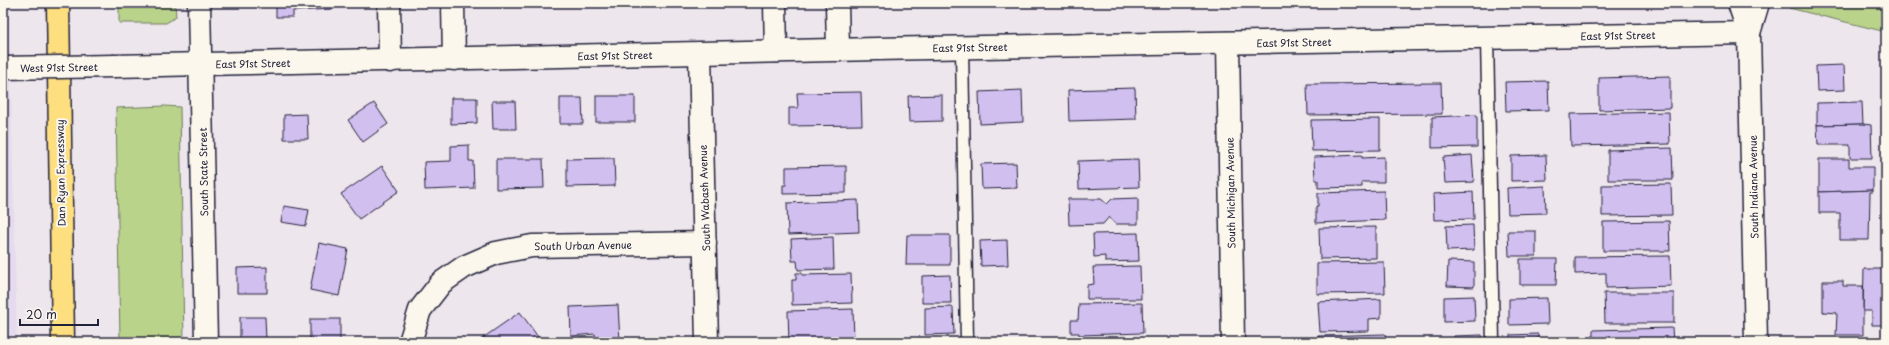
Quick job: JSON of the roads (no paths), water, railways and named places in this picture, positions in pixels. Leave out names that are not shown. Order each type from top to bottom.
[{"type":"highway","name":"Dan Ryan Expressway","points":[[58,3],[63,342]]},
{"type":"street","name":"South State Street","points":[[199,3],[206,342]]},
{"type":"street","points":[[389,3],[390,61]]},
{"type":"street","points":[[453,3],[454,59]]},
{"type":"street","points":[[775,3],[776,51]]},
{"type":"street","points":[[837,3],[838,50]]},
{"type":"street","name":"South Indiana Avenue","points":[[1739,3],[1750,33]]},
{"type":"street","name":"South Indiana Avenue","points":[[1756,342],[1750,33],[1758,3]]},
{"type":"street","name":"East 91st Street","points":[[115,66],[700,54],[776,51],[1750,33]]},
{"type":"street","name":"South Michigan Avenue","points":[[1228,43],[1233,342]]},
{"type":"street","name":"South Wabash Avenue","points":[[700,54],[707,342]]},
{"type":"street","name":"West 91st Street","points":[[3,68],[115,66]]},
{"type":"street","name":"South Urban Avenue","points":[[410,342],[420,310],[441,283],[464,267],[496,253],[532,246],[705,242]]},
{"type":"lane","points":[[1487,38],[1492,342]]},
{"type":"lane","points":[[962,48],[967,342]]}]
